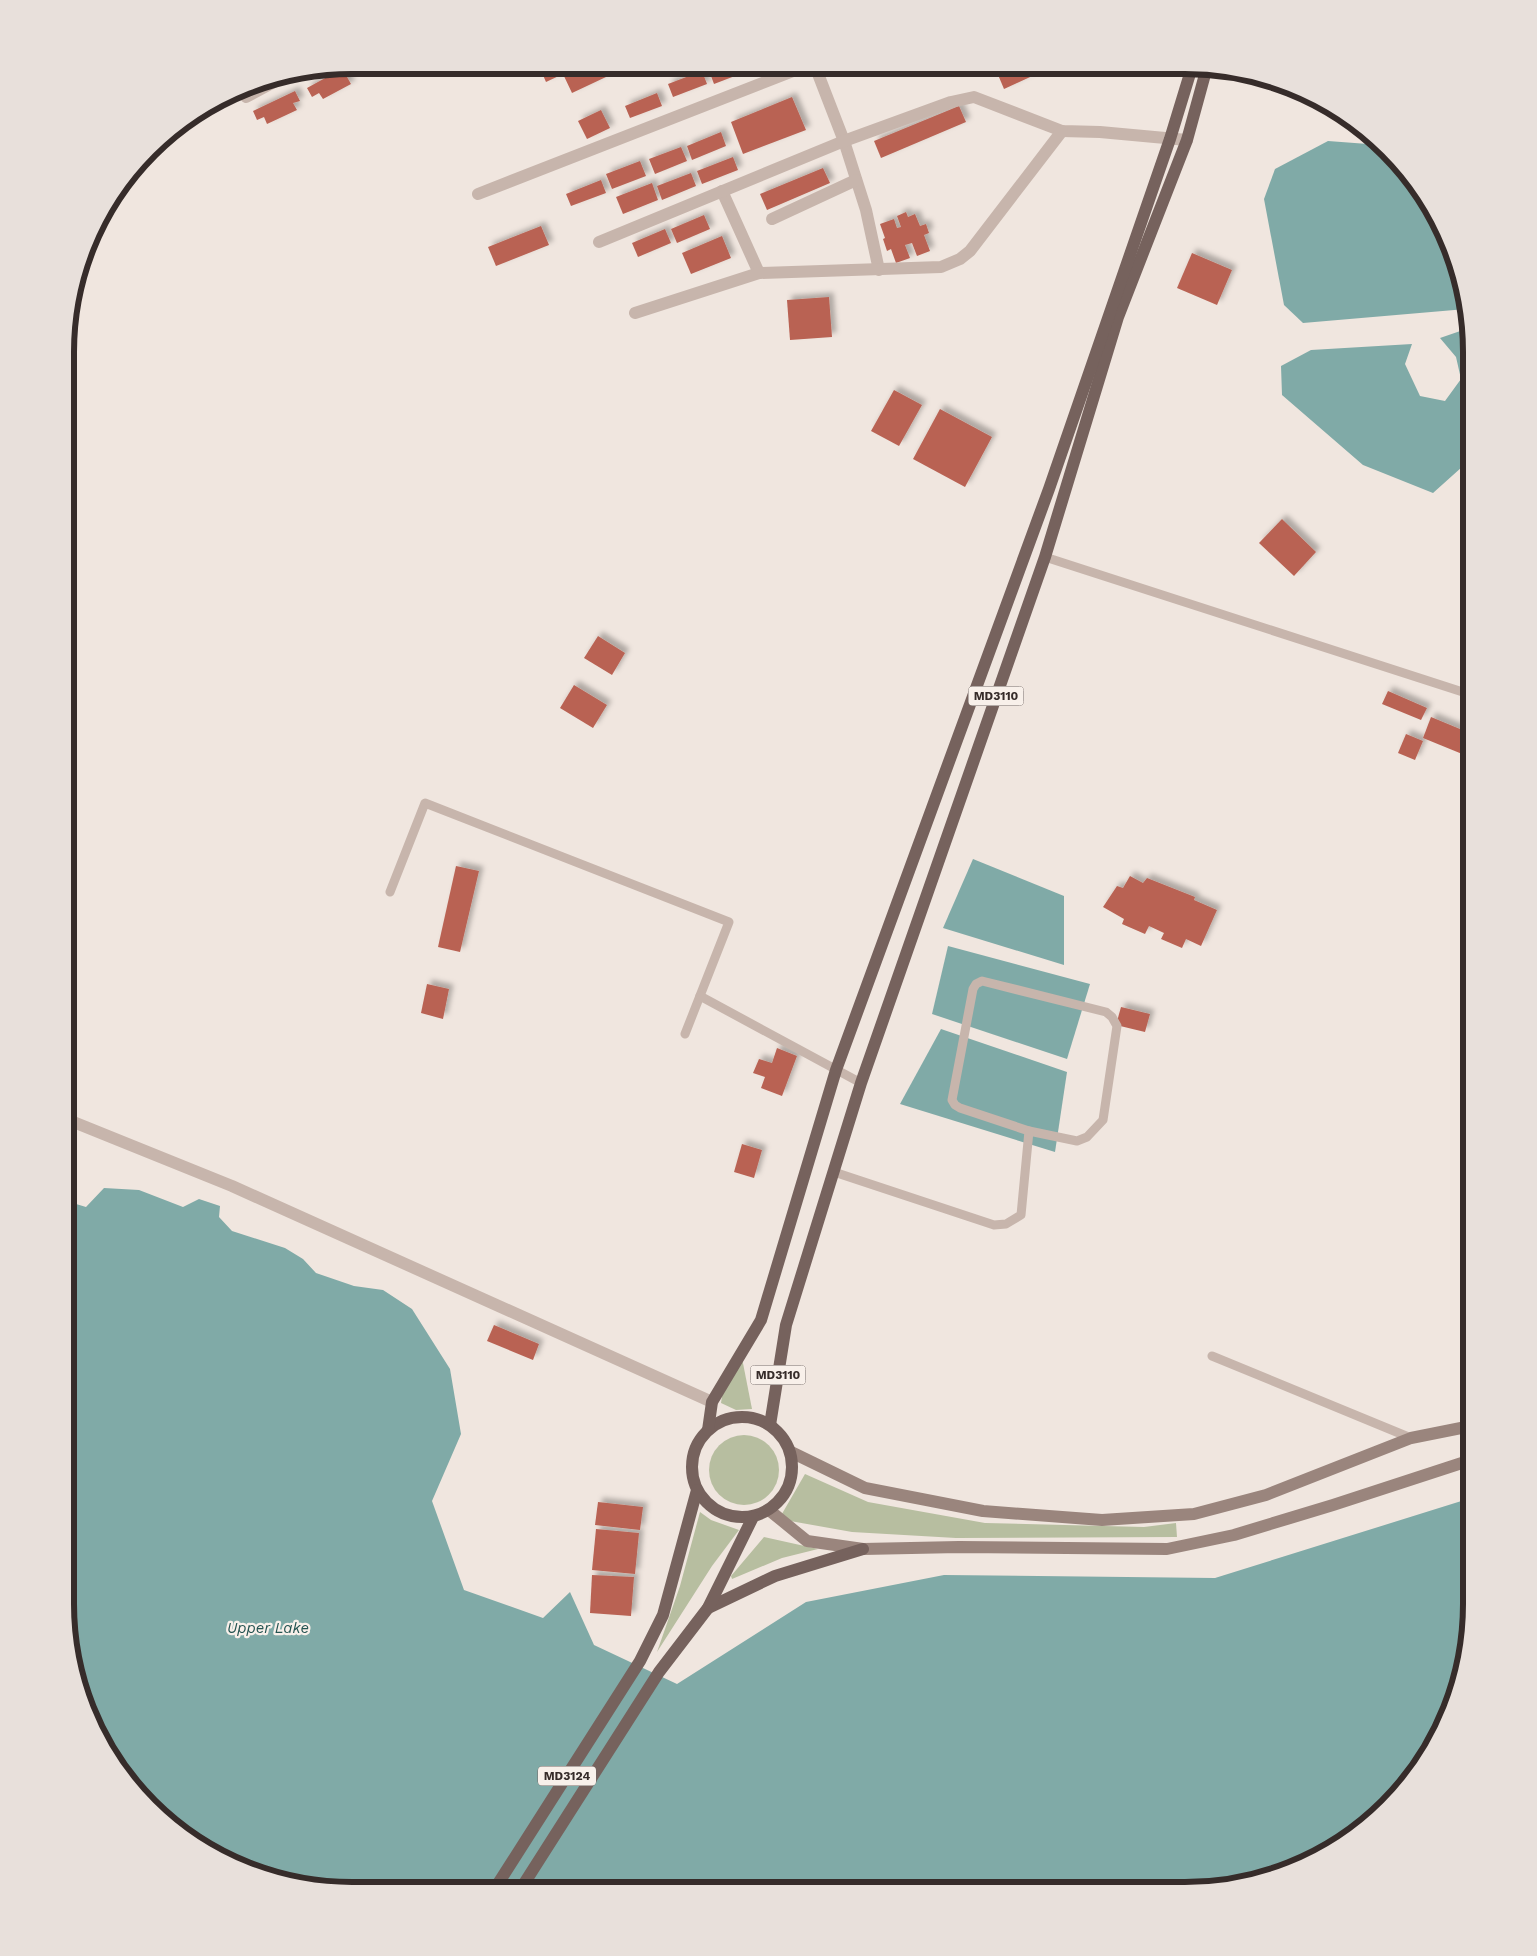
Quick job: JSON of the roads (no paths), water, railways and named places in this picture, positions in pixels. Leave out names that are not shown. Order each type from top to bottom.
[{"type":"main road","name":"MD3110","points":[[712,1402],[761,1320],[836,1070],[1049,489],[1170,139],[1190,74]]},
{"type":"main road","name":"MD3110","points":[[770,1425],[786,1325],[861,1083],[1045,557],[1118,317],[1187,140],[1205,74]]},
{"type":"main road","points":[[708,1430],[712,1402]]},
{"type":"main road","points":[[738,1417],[755,1418],[770,1425],[783,1437],[791,1452],[793,1469],[790,1485],[782,1500],[769,1510],[753,1517],[737,1518],[720,1513],[706,1503],[697,1490],[692,1474],[692,1458],[698,1442],[708,1430],[722,1421],[738,1417]]},
{"type":"main road","points":[[791,1452],[865,1488],[983,1511],[1102,1520],[1194,1514],[1266,1496],[1411,1438],[1463,1428]]},
{"type":"main road","points":[[769,1510],[807,1541],[864,1549],[968,1547],[1167,1549],[1243,1532],[1463,1463]]},
{"type":"main road","name":"MD3124","points":[[499,1882],[640,1661],[663,1615],[697,1490]]},
{"type":"main road","points":[[708,1608],[753,1517]]},
{"type":"main road","points":[[708,1608],[775,1576],[864,1549]]},
{"type":"main road","name":"MD3124","points":[[525,1882],[659,1672],[708,1608]]},
{"type":"street","points":[[478,194],[786,74]]},
{"type":"street","points":[[818,74],[844,142],[866,210],[879,270]]},
{"type":"street","points":[[246,97],[263,88]]},
{"type":"street","points":[[600,242],[844,142],[951,102],[974,97],[1062,131],[1100,132],[1187,140]]},
{"type":"street","points":[[635,313],[758,273],[941,267],[960,259],[970,251],[1062,131]]},
{"type":"street","points":[[772,219],[856,180]]},
{"type":"street","points":[[722,191],[758,273]]},
{"type":"street","points":[[74,1123],[232,1186],[712,1402]]},
{"type":"lane","points":[[1045,557],[1463,692]]},
{"type":"lane","points":[[390,892],[425,803],[729,922],[685,1034]]},
{"type":"lane","points":[[982,981],[1106,1012],[1112,1017],[1116,1026],[1103,1120],[1087,1137],[1077,1141],[1029,1131],[960,1108],[952,1100],[973,989],[976,984],[982,981]]},
{"type":"lane","points":[[700,996],[861,1083]]},
{"type":"lane","points":[[834,1172],[994,1225],[1006,1224],[1022,1215],[1029,1131]]},
{"type":"lane","points":[[1212,1356],[1411,1438]]},
{"type":"water","points":[[1328,141],[1370,144],[1406,182],[1435,229],[1449,262],[1460,310],[1303,323],[1284,305],[1264,199],[1275,169]]},
{"type":"water","points":[[1463,330],[1463,466],[1433,493],[1363,465],[1282,395],[1281,366],[1311,350],[1412,344],[1405,364],[1420,396],[1445,401],[1461,379],[1456,357],[1440,338]]},
{"type":"water","points":[[973,859],[1064,896],[1064,965],[943,928]]},
{"type":"water","points":[[948,946],[1090,984],[1067,1059],[932,1014]]},
{"type":"water","points":[[941,1029],[1067,1072],[1055,1152],[900,1104]]},
{"type":"water","name":"Upper Lake","points":[[104,1188],[139,1190],[183,1207],[199,1199],[220,1206],[219,1217],[232,1231],[285,1248],[303,1259],[316,1273],[354,1286],[383,1290],[412,1309],[450,1369],[461,1434],[432,1501],[464,1590],[543,1618],[570,1592],[594,1645],[677,1684],[806,1602],[944,1575],[1215,1578],[1463,1500],[1463,1623],[1458,1659],[1449,1694],[1435,1727],[1406,1774],[1382,1801],[1355,1825],[1324,1845],[1292,1861],[1257,1873],[1222,1880],[1204,1882],[333,1882],[297,1877],[262,1868],[229,1854],[197,1835],[182,1825],[155,1801],[131,1774],[111,1743],[95,1711],[83,1676],[74,1623],[74,1203],[86,1207]]}]
